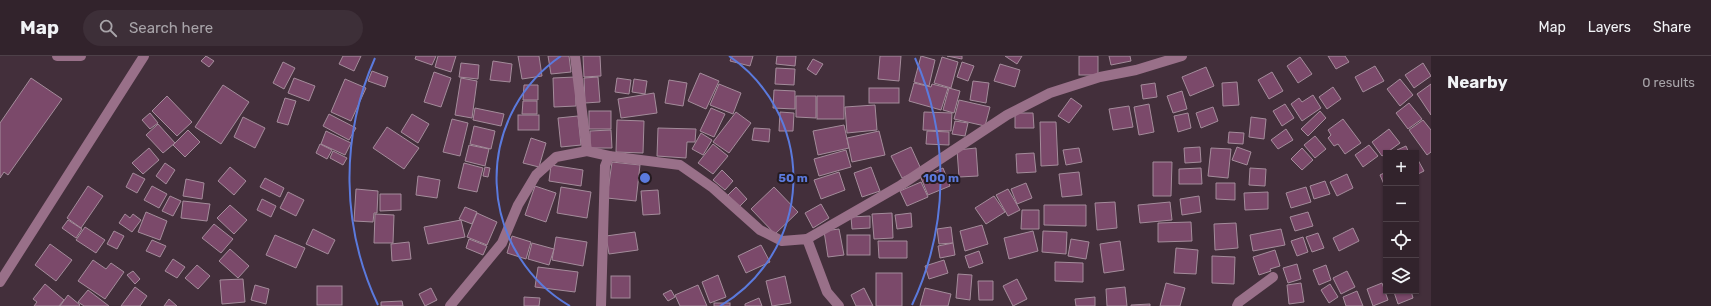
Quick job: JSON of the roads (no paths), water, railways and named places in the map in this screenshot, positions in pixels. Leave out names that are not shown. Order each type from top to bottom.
[{"type":"street","points":[[57,56],[81,56]]},
{"type":"street","points":[[0,282],[144,56]]},
{"type":"street","points":[[575,56],[587,151]]},
{"type":"street","points":[[450,306],[502,243],[518,205],[536,175],[556,157],[587,151],[609,156],[680,165],[714,188],[760,230],[782,241],[807,239],[901,185],[1007,115],[1050,93],[1100,77],[1136,70],[1182,56]]},
{"type":"street","points":[[601,306],[606,166],[609,156]]},
{"type":"street","points":[[807,239],[827,292],[839,306]]},
{"type":"street","points":[[1237,306],[1239,302],[1274,277]]}]
